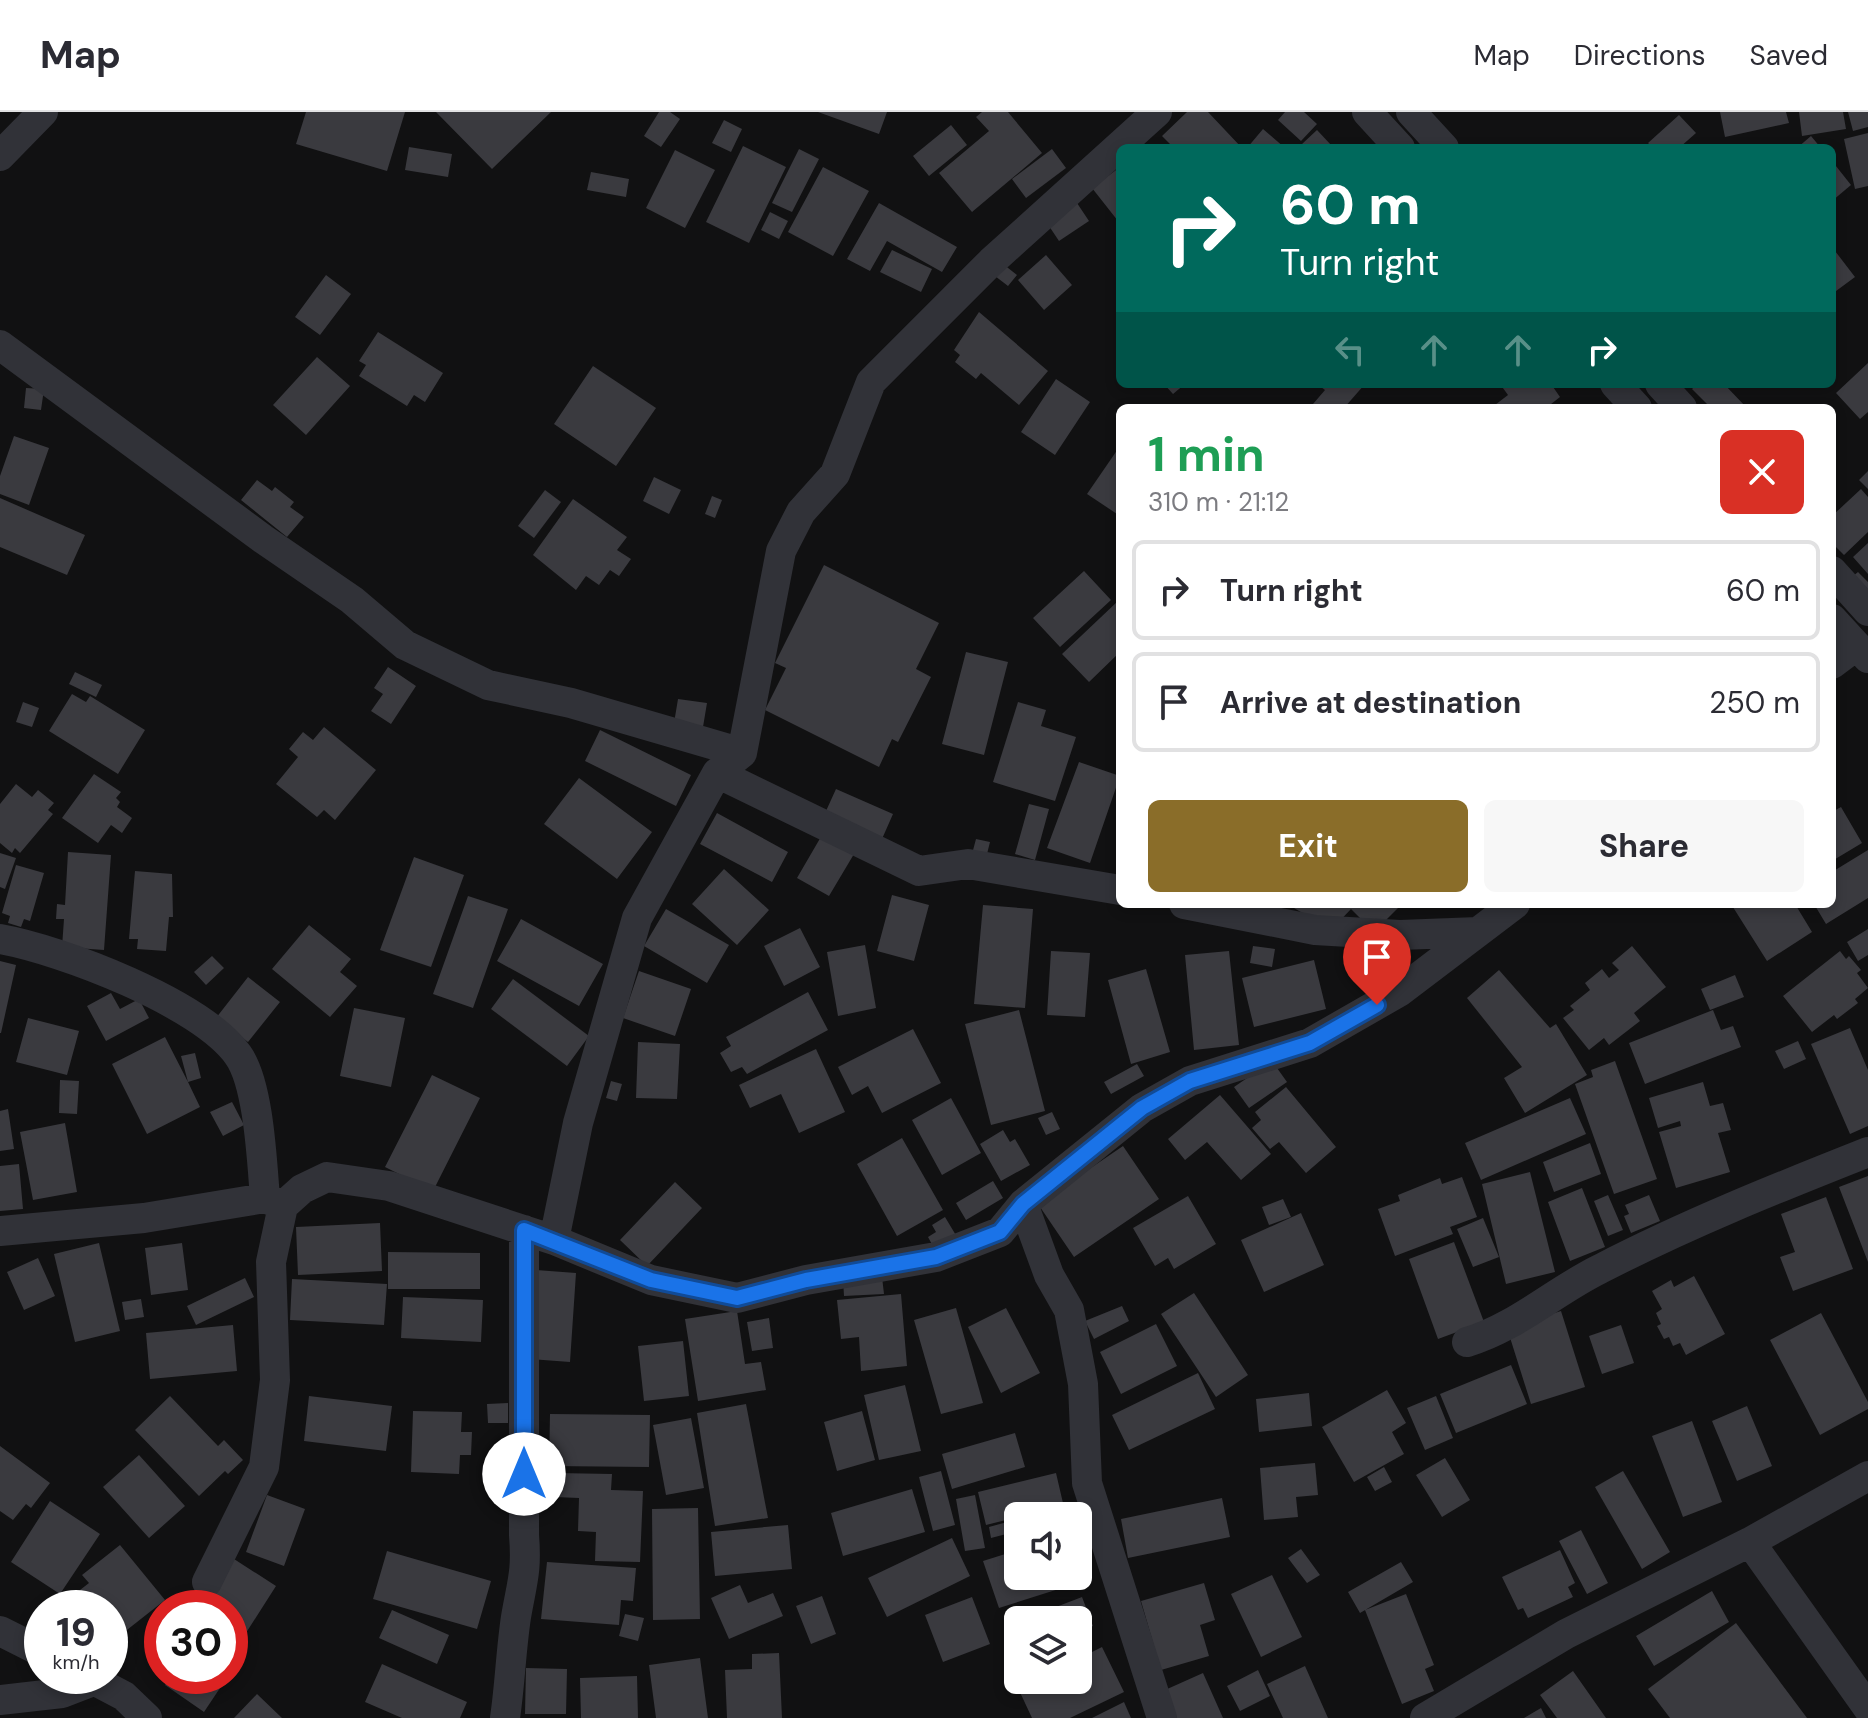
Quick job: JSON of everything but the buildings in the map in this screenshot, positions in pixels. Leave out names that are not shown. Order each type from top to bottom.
[{"type":"street","points":[[0,156],[43,112]]},
{"type":"street","points":[[1122,144],[1157,112]]},
{"type":"street","points":[[1367,112],[1396,144]]},
{"type":"street","points":[[1411,112],[1440,144]]},
{"type":"street","points":[[554,1240],[578,1123],[637,918],[717,773],[742,753],[781,551],[801,512],[835,474],[871,382],[991,262],[1116,149]]},
{"type":"street","points":[[0,345],[238,521],[352,600],[405,645],[488,685],[571,703],[742,753]]},
{"type":"street","points":[[1619,388],[1633,404]]},
{"type":"street","points":[[1664,388],[1678,404]]},
{"type":"street","points":[[1836,575],[1868,611]]},
{"type":"street","points":[[1836,623],[1862,652],[1836,662]]},
{"type":"street","points":[[717,773],[919,871],[968,864],[1116,889]]},
{"type":"street","points":[[1204,908],[1315,930],[1400,935],[1478,932]]},
{"type":"street","points":[[0,1231],[274,1202],[327,1177],[389,1186],[554,1240],[651,1280],[737,1298],[806,1280],[936,1257],[1000,1232],[1023,1204],[1142,1108],[1190,1081],[1310,1043],[1399,992],[1510,908]]},
{"type":"street","points":[[0,939],[107,971],[201,1021],[239,1056],[260,1132],[274,1202],[271,1262],[275,1380],[264,1467],[207,1582]]},
{"type":"street","points":[[1467,1342],[1500,1328],[1598,1270],[1739,1203],[1868,1152]]},
{"type":"street","points":[[1023,1204],[1049,1275],[1069,1310],[1083,1384],[1087,1483],[1162,1718]]},
{"type":"street","points":[[505,1718],[514,1664],[516,1618],[527,1572],[524,1535],[524,1230]]},
{"type":"street","points":[[1425,1718],[1566,1634],[1750,1542],[1868,1476]]},
{"type":"street","points":[[1750,1542],[1868,1708]]},
{"type":"street","points":[[0,1631],[24,1643]]},
{"type":"street","points":[[0,1700],[53,1694]]},
{"type":"street","points":[[120,1694],[147,1718]]},
{"type":"route","points":[[524,1474],[524,1230],[651,1280],[737,1298],[806,1280],[936,1257],[1000,1232],[1023,1204],[1093,1144],[1142,1108],[1190,1081],[1310,1043],[1377,1005]]}]
